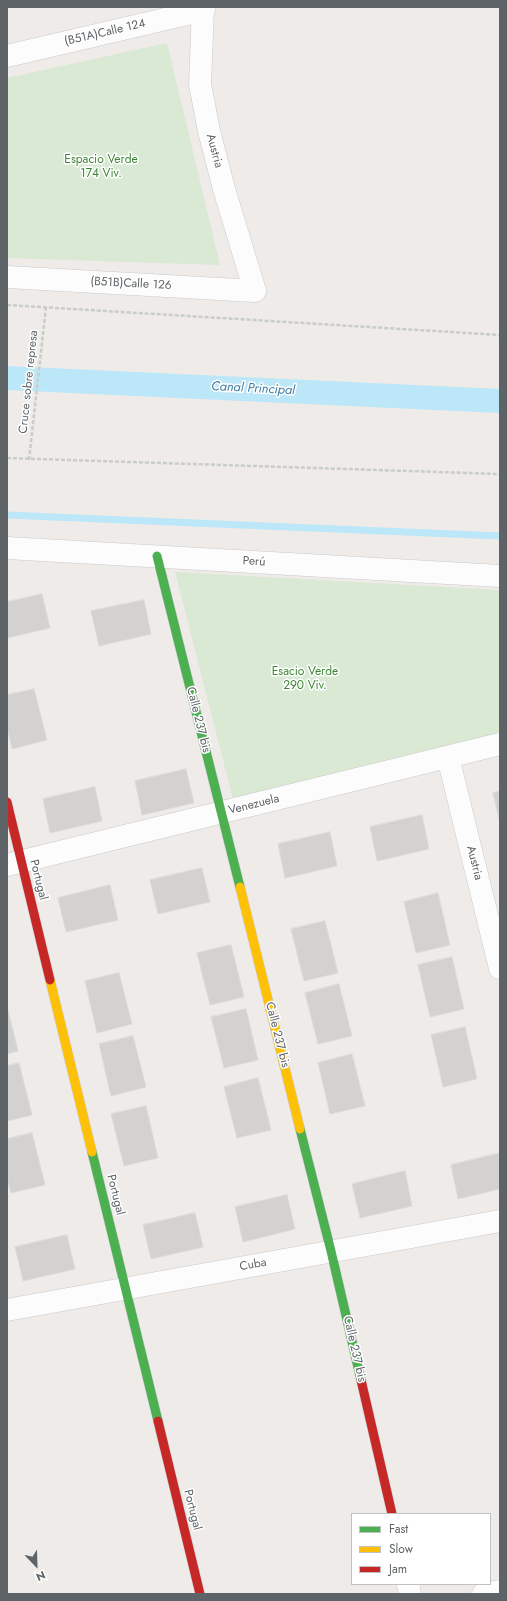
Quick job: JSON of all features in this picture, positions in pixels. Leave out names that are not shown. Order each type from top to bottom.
[{"type":"street","name":"(B51A)Calle 124","points":[[7,56],[203,8]]},
{"type":"street","name":"Austria","points":[[203,8],[200,84],[209,131],[224,189],[255,292]]},
{"type":"street","name":"(B51B)Calle 126","points":[[7,277],[255,292]]},
{"type":"street","name":"Perú","points":[[7,548],[500,576]]},
{"type":"street","name":"Calle 237 bis","points":[[157,556],[331,1251],[392,1513]]},
{"type":"street","name":"Venezuela","points":[[14,863],[500,744]]},
{"type":"street","name":"Austria","points":[[448,757],[500,968]]},
{"type":"street","name":"Portugal","points":[[7,802],[14,863],[126,1288],[200,1594]]},
{"type":"street","name":"Cuba","points":[[7,1310],[500,1221]]},
{"type":"street","points":[[483,1594],[500,1591]]},
{"type":"path","points":[[7,305],[500,335]]},
{"type":"path","name":"Cruce sobre represa","points":[[29,460],[46,307]]},
{"type":"path","points":[[7,458],[29,460],[500,474]]},
{"type":"green space","name":"Espacio Verde 174 Viv.","points":[[167,43],[220,265],[7,258],[7,78]]},
{"type":"green space","name":"Esacio Verde 290 Viv.","points":[[175,572],[500,590],[500,735],[233,799]]},
{"type":"building","points":[[42,594],[50,628],[7,638],[7,602]]},
{"type":"building","points":[[144,600],[151,634],[99,646],[91,611]]},
{"type":"building","points":[[34,689],[47,740],[12,749],[7,727],[7,695]]},
{"type":"building","points":[[186,769],[194,803],[142,815],[135,781]]},
{"type":"building","points":[[95,787],[102,821],[50,833],[43,799]]},
{"type":"building","points":[[500,791],[500,823],[493,793]]},
{"type":"building","points":[[422,815],[429,849],[377,861],[370,827]]},
{"type":"building","points":[[330,832],[337,866],[285,878],[278,844]]},
{"type":"building","points":[[202,868],[210,902],[158,914],[150,880]]},
{"type":"building","points":[[110,885],[118,920],[66,932],[58,898]]},
{"type":"building","points":[[438,893],[450,945],[416,953],[404,902]]},
{"type":"building","points":[[325,921],[338,973],[304,981],[291,929]]},
{"type":"building","points":[[231,945],[244,997],[210,1005],[197,953]]},
{"type":"building","points":[[452,957],[464,1009],[430,1017],[418,965]]},
{"type":"building","points":[[119,973],[132,1024],[97,1033],[85,981]]},
{"type":"building","points":[[339,984],[352,1036],[318,1044],[305,993]]},
{"type":"building","points":[[7,1006],[18,1051],[7,1054]]},
{"type":"building","points":[[246,1009],[258,1060],[224,1068],[211,1017]]},
{"type":"building","points":[[465,1027],[477,1079],[443,1087],[431,1035]]},
{"type":"building","points":[[133,1036],[146,1087],[111,1096],[99,1044]]},
{"type":"building","points":[[352,1054],[365,1106],[330,1114],[318,1063]]},
{"type":"building","points":[[19,1063],[32,1115],[7,1121],[7,1066]]},
{"type":"building","points":[[258,1078],[271,1130],[237,1138],[224,1087]]},
{"type":"building","points":[[146,1106],[158,1158],[124,1166],[111,1114]]},
{"type":"building","points":[[32,1133],[45,1185],[11,1193],[7,1178],[7,1139]]},
{"type":"building","points":[[500,1153],[500,1189],[458,1199],[451,1165]]},
{"type":"building","points":[[405,1171],[412,1206],[360,1218],[352,1184]]},
{"type":"building","points":[[287,1195],[295,1229],[243,1242],[235,1207]]},
{"type":"building","points":[[195,1213],[203,1247],[151,1259],[143,1225]]},
{"type":"building","points":[[67,1235],[75,1269],[23,1281],[15,1247]]},
{"type":"waterway","name":"Canal Principal","points":[[7,378],[500,401]]},
{"type":"waterway","points":[[7,515],[500,536]]},
{"type":"traffic: fast","points":[[157,556],[240,887]]},
{"type":"traffic: fast","points":[[300,1129],[331,1251],[361,1380]]},
{"type":"traffic: fast","points":[[92,1152],[158,1421]]},
{"type":"traffic: slow","points":[[240,887],[300,1129]]},
{"type":"traffic: slow","points":[[50,980],[92,1152]]},
{"type":"traffic: jam","points":[[7,802],[50,980]]},
{"type":"traffic: jam","points":[[361,1380],[392,1513]]},
{"type":"traffic: jam","points":[[158,1421],[200,1594]]}]
